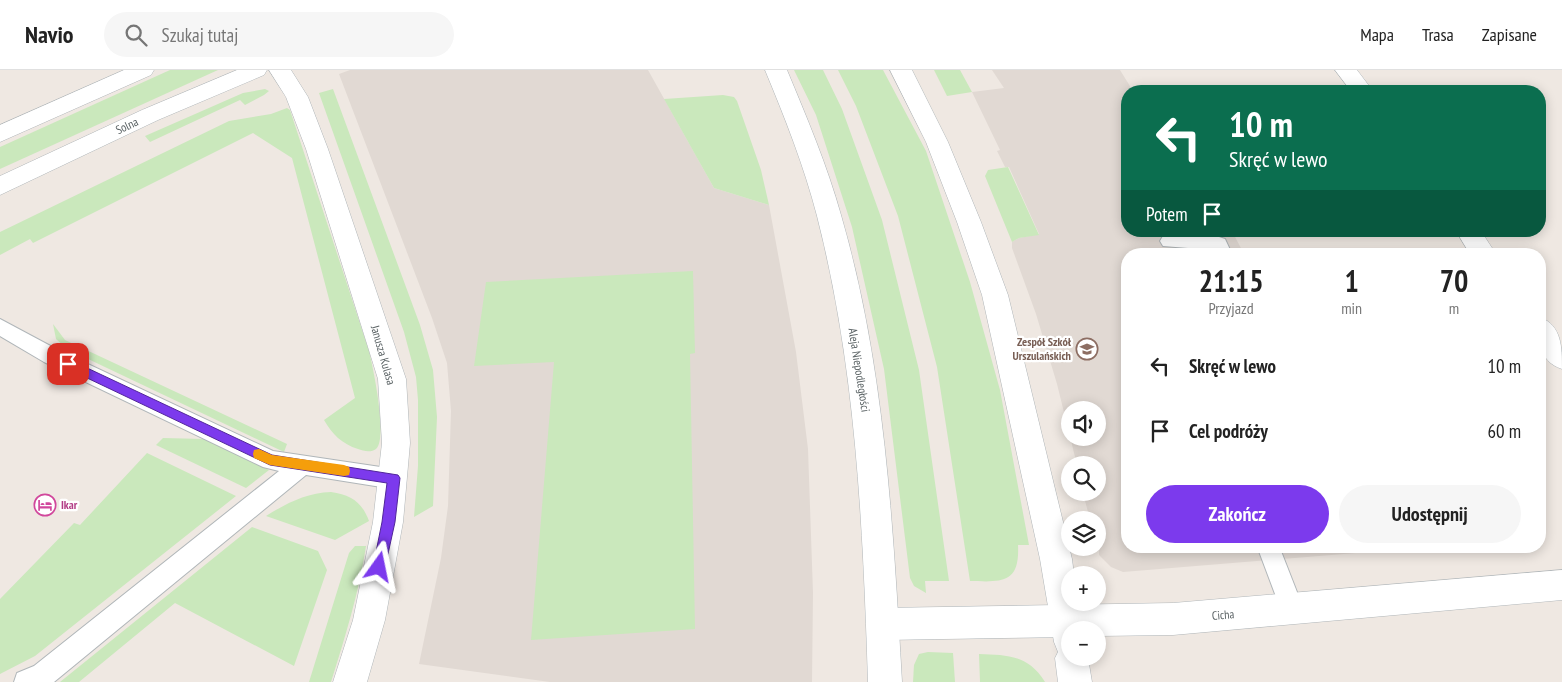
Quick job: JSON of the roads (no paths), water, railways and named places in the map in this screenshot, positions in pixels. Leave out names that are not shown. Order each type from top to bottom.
[{"type":"street","points":[[0,134],[143,70]]},
{"type":"street","name":"Solna","points":[[0,186],[150,116],[256,70]]},
{"type":"street","name":"Janusza Kulasa","points":[[280,70],[296,97],[317,148],[392,379],[396,443],[394,478],[388,522],[368,620],[350,682]]},
{"type":"street","name":"Aleja Niepodległości","points":[[776,70],[811,158],[826,204],[842,272],[860,370],[876,510],[885,682]]},
{"type":"street","points":[[901,70],[937,142],[969,222],[995,295],[1056,559],[1067,621]]},
{"type":"street","points":[[1346,70],[1357,85]]},
{"type":"street","points":[[1472,237],[1480,248]]},
{"type":"street","points":[[1546,336],[1562,358]]},
{"type":"street","name":"Cicha","points":[[1106,627],[1173,619],[1562,585]]},
{"type":"street","name":"Cicha","points":[[882,624],[967,621],[1061,631]]},
{"type":"street","points":[[1073,666],[1075,682]]},
{"type":"lane","points":[[1169,241],[1218,244],[1220,248]]},
{"type":"lane","points":[[0,327],[51,356],[270,460],[394,478]]},
{"type":"lane","points":[[26,682],[43,675],[304,464]]},
{"type":"lane","points":[[1271,553],[1292,610]]},
{"type":"place","name":"Zespół Szkół Urszulańskich","points":[[1087,349]]},
{"type":"place","name":"Ikar","points":[[45,505]]}]
